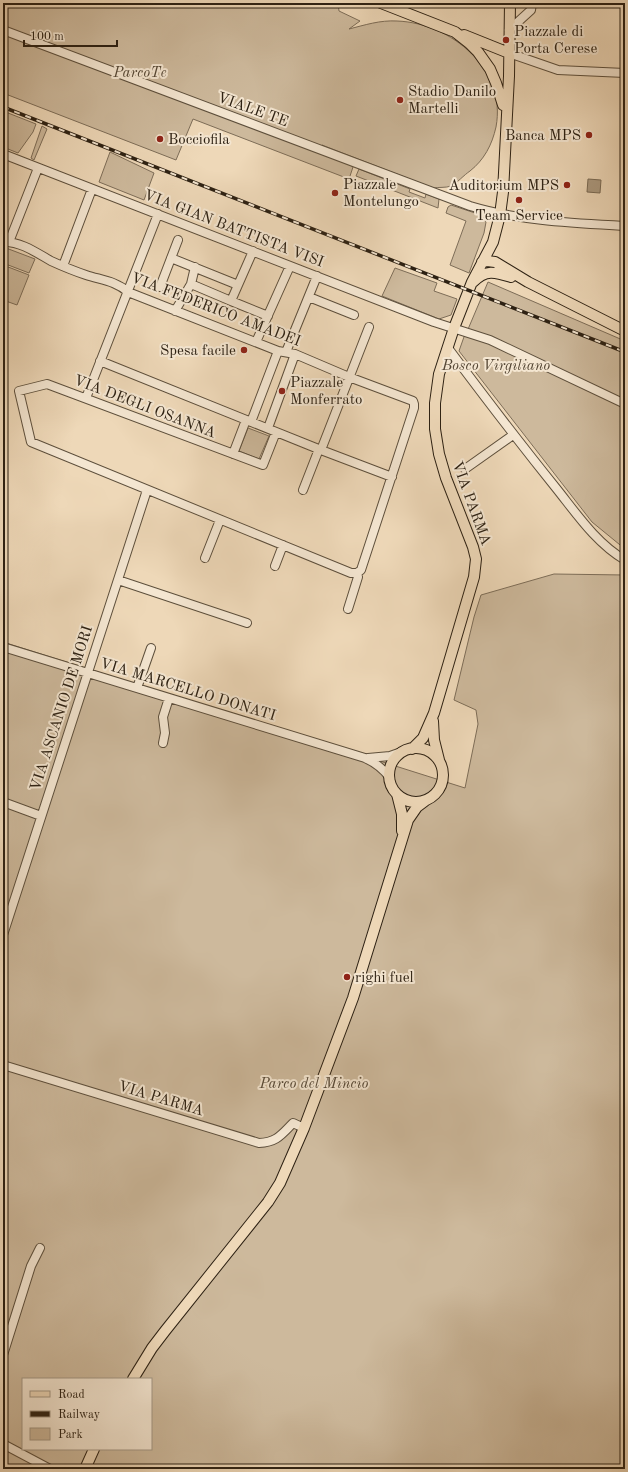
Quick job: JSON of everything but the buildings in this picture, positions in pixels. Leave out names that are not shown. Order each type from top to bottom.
[{"type":"main road","points":[[381,3],[509,53]]},
{"type":"main road","points":[[510,4],[509,76],[504,176],[493,242],[496,256],[502,264],[528,282]]},
{"type":"main road","points":[[455,32],[478,52],[490,69],[496,83],[502,105]]},
{"type":"main road","points":[[482,262],[497,214],[502,105],[509,53]]},
{"type":"main road","points":[[482,262],[493,242]]},
{"type":"main road","points":[[482,262],[494,272],[528,282]]},
{"type":"main road","points":[[482,262],[495,262],[528,282],[625,331]]},
{"type":"main road","name":"VIA PARMA","points":[[408,750],[423,738],[434,713],[472,588],[476,566],[473,547],[442,465],[435,435],[434,417],[439,374],[454,328],[472,282],[482,262]]},
{"type":"main road","points":[[472,282],[483,274],[494,272]]},
{"type":"main road","name":"VIA PARMA","points":[[434,713],[434,740],[439,760]]},
{"type":"main road","points":[[134,1378],[157,1342],[268,1202],[280,1183],[304,1128],[352,998],[386,894],[401,840],[411,814],[436,793],[442,785],[443,773],[439,760],[426,750],[419,748],[408,750],[393,762],[390,770],[392,787],[397,794],[406,800],[415,802],[425,801]]},
{"type":"main road","points":[[397,794],[402,814],[401,840]]},
{"type":"main road","points":[[85,1469],[94,1450]]},
{"type":"street","points":[[509,30],[531,10],[532,3]]},
{"type":"street","points":[[510,4],[517,12],[528,12]]},
{"type":"street","name":"VIALE TE","points":[[3,30],[465,204],[497,214],[540,220],[625,226]]},
{"type":"street","points":[[509,53],[558,70],[625,73]]},
{"type":"street","name":"VIA GIAN BATTISTA VISI","points":[[3,154],[434,322],[490,340],[625,404]]},
{"type":"street","points":[[6,242],[38,168]]},
{"type":"street","points":[[63,266],[92,189]]},
{"type":"street","points":[[86,398],[158,214]]},
{"type":"street","points":[[160,287],[178,240]]},
{"type":"street","name":"VIA FEDERICO AMADEI","points":[[6,242],[37,253],[87,276],[104,279],[123,287],[128,292],[175,311],[256,342],[295,354],[413,402],[414,408],[392,477]]},
{"type":"street","points":[[231,301],[253,252]]},
{"type":"street","points":[[171,258],[238,285]]},
{"type":"street","points":[[256,342],[290,266]]},
{"type":"street","points":[[175,311],[190,284],[195,267]]},
{"type":"street","points":[[233,454],[309,297],[317,276]]},
{"type":"street","points":[[190,284],[268,316]]},
{"type":"street","points":[[309,297],[354,315]]},
{"type":"street","points":[[303,490],[369,327]]},
{"type":"street","points":[[448,348],[513,434],[595,535],[613,553],[625,560]]},
{"type":"street","points":[[268,428],[295,354]]},
{"type":"street","points":[[100,361],[320,450],[392,477],[361,570],[357,573],[351,573],[147,490]]},
{"type":"street","name":"VIA DEGLI OSANNA","points":[[147,490],[32,442],[19,391],[47,384],[263,465],[276,432]]},
{"type":"street","points":[[465,469],[513,434]]},
{"type":"street","name":"VIA ASCANIO DE MORI","points":[[3,935],[147,490]]},
{"type":"street","points":[[205,558],[220,520]]},
{"type":"street","points":[[275,566],[283,545]]},
{"type":"street","points":[[348,609],[358,578],[357,573]]},
{"type":"street","points":[[118,580],[247,623]]},
{"type":"street","name":"VIA MARCELLO DONATI","points":[[3,647],[365,758],[379,765],[385,770],[390,778]]},
{"type":"street","points":[[138,688],[151,648]]},
{"type":"street","points":[[163,743],[165,733],[162,717],[169,698]]},
{"type":"street","name":"VIA MARCELLO DONATI","points":[[365,758],[390,756],[408,750]]},
{"type":"street","points":[[3,802],[41,816]]},
{"type":"street","name":"VIA PARMA","points":[[3,1066],[259,1143],[270,1142],[282,1134],[293,1123],[304,1128]]},
{"type":"street","points":[[3,1355],[31,1266],[40,1248]]},
{"type":"street","points":[[3,1444],[50,1469]]},
{"type":"green space","name":"ParcoTe","points":[[3,3],[338,3],[339,11],[360,21],[349,29],[385,21],[397,21],[417,24],[437,30],[455,40],[471,53],[484,68],[493,86],[497,106],[496,127],[487,152],[475,167],[449,187],[433,188],[322,145],[353,167],[349,179],[193,119],[176,160],[3,93]]},
{"type":"green space","points":[[3,111],[36,124],[33,132],[18,153],[3,147]]},
{"type":"green space","points":[[625,114],[625,197],[621,197]]},
{"type":"green space","points":[[42,126],[47,129],[34,160],[31,158]]},
{"type":"green space","points":[[110,152],[154,173],[144,200],[99,182]]},
{"type":"green space","points":[[359,169],[410,189],[409,192],[425,198],[426,194],[439,199],[438,208],[356,176]]},
{"type":"green space","points":[[451,205],[481,215],[486,222],[484,233],[469,273],[450,265],[466,221],[446,213],[448,207]]},
{"type":"green space","points":[[6,248],[35,259],[29,273],[3,263]]},
{"type":"green space","points":[[3,265],[29,275],[17,305],[3,300]]},
{"type":"green space","points":[[395,268],[437,283],[434,291],[457,299],[451,315],[439,319],[382,296]]},
{"type":"green space","name":"Bosco Virgiliano","points":[[488,282],[625,341],[625,549],[592,522],[459,351]]},
{"type":"green space","points":[[248,428],[269,436],[259,459],[239,451]]},
{"type":"green space","name":"Parco del Mincio","points":[[554,574],[625,575],[625,1469],[3,1469],[3,642],[465,788],[478,724],[476,710],[454,700],[474,617],[481,595]]},
{"type":"shaded area","points":[[588,179],[601,180],[600,193],[587,192]]},
{"type":"railway","points":[[3,107],[625,352]]},
{"type":"place","name":"Piazzale di Porta Cerese","points":[[506,40]]},
{"type":"place","name":"Stadio Danilo Martelli","points":[[400,100]]},
{"type":"place","name":"Banca MPS","points":[[589,135]]},
{"type":"place","name":"Bocciofila","points":[[160,139]]},
{"type":"place","name":"Auditorium MPS","points":[[567,185]]},
{"type":"place","name":"Piazzale Montelungo","points":[[335,193]]},
{"type":"place","name":"Team Service","points":[[519,200]]},
{"type":"place","name":"Spesa facile","points":[[244,350]]},
{"type":"place","name":"Piazzale Monferrato","points":[[282,391]]},
{"type":"place","name":"righi fuel","points":[[347,977]]}]
